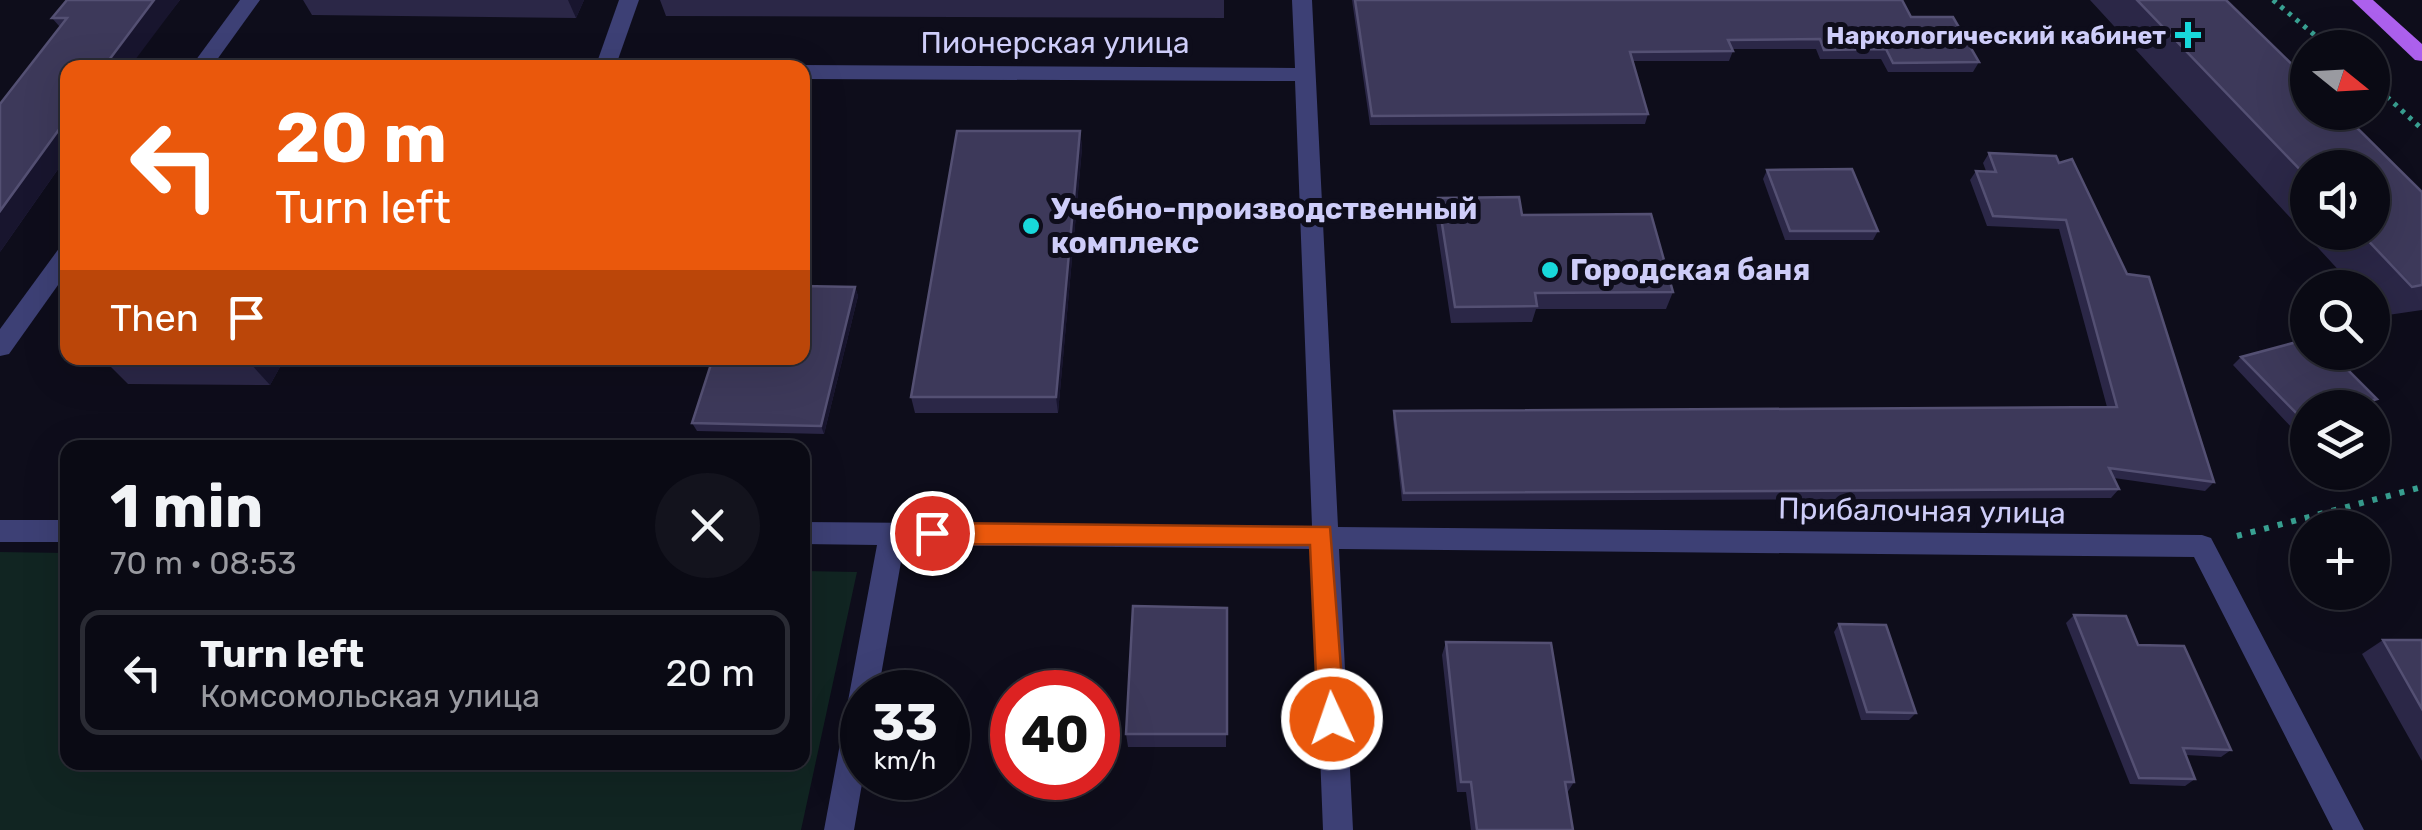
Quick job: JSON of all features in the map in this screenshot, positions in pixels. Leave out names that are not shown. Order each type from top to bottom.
[{"type":"main road","points":[[2362,0],[2422,54]]},
{"type":"street","points":[[206,60],[250,0]]},
{"type":"street","points":[[609,60],[629,0]]},
{"type":"street","points":[[1302,0],[1322,534],[1338,830]]},
{"type":"street","name":"Пионерская улица","points":[[810,72],[1307,74]]},
{"type":"street","points":[[0,347],[60,264]]},
{"type":"street","points":[[0,531],[60,531]]},
{"type":"street","name":"Прибалочная улица","points":[[810,533],[1322,534],[2202,546]]},
{"type":"street","points":[[868,670],[893,533]]},
{"type":"street","points":[[2202,546],[2349,830]]},
{"type":"street","points":[[838,830],[844,800]]},
{"type":"path","points":[[2274,0],[2309,30]]},
{"type":"path","points":[[2390,100],[2422,129]]},
{"type":"path","points":[[2202,546],[2422,487]]},
{"type":"green space","points":[[0,552],[60,553],[60,770],[810,770],[810,571],[857,572],[801,830],[0,830]]},
{"type":"building","points":[[67,0],[154,0],[109,60],[60,60],[60,128],[0,211],[0,104],[67,18],[52,18]]},
{"type":"building","points":[[1355,0],[1902,0],[1911,17],[1953,17],[1979,62],[1893,63],[1886,49],[1824,50],[1820,39],[1728,40],[1733,51],[1630,52],[1648,114],[1372,116]]},
{"type":"building","points":[[2137,0],[2226,0],[2290,62],[2290,130],[2359,130],[2379,150],[2290,150],[2290,159]]},
{"type":"building","points":[[957,131],[1080,131],[1056,397],[911,397]]},
{"type":"building","points":[[1989,153],[2056,156],[2059,163],[2072,159],[2127,274],[2149,277],[2214,482],[2109,468],[2119,489],[1404,493],[1394,411],[2117,407],[2066,220],[1993,216],[1976,171],[1996,172]]},
{"type":"building","points":[[2390,160],[2422,192],[2422,285],[2412,287],[2377,250],[2390,250]]},
{"type":"building","points":[[1852,169],[1878,231],[1790,231],[1767,170]]},
{"type":"building","name":"Городская баня","points":[[1519,197],[1522,215],[1651,214],[1673,292],[1535,293],[1537,306],[1455,307],[1438,198]]},
{"type":"building","points":[[810,286],[855,287],[821,426],[692,423],[711,365],[810,365]]},
{"type":"building","points":[[2290,344],[2290,370],[2348,370],[2368,390],[2290,390],[2290,407],[2241,357]]},
{"type":"building","points":[[1133,606],[1227,608],[1227,734],[1126,734]]},
{"type":"building","points":[[2074,615],[2126,616],[2138,645],[2184,646],[2231,750],[2183,748],[2195,779],[2139,778]]},
{"type":"building","points":[[1839,624],[1886,625],[1916,713],[1867,712]]},
{"type":"building","points":[[2383,640],[2422,640],[2422,709]]},
{"type":"building","points":[[1446,642],[1551,643],[1574,782],[1565,782],[1573,830],[1477,830],[1471,782],[1461,782]]},
{"type":"place","name":"Наркологический кабинет","points":[[2188,35]]},
{"type":"place","name":"Учебно-производственный комплекс","points":[[1031,226]]},
{"type":"place","name":"Городская баня","points":[[1550,270]]},
{"type":"route","points":[[932,533],[1322,534],[1332,719]]}]
